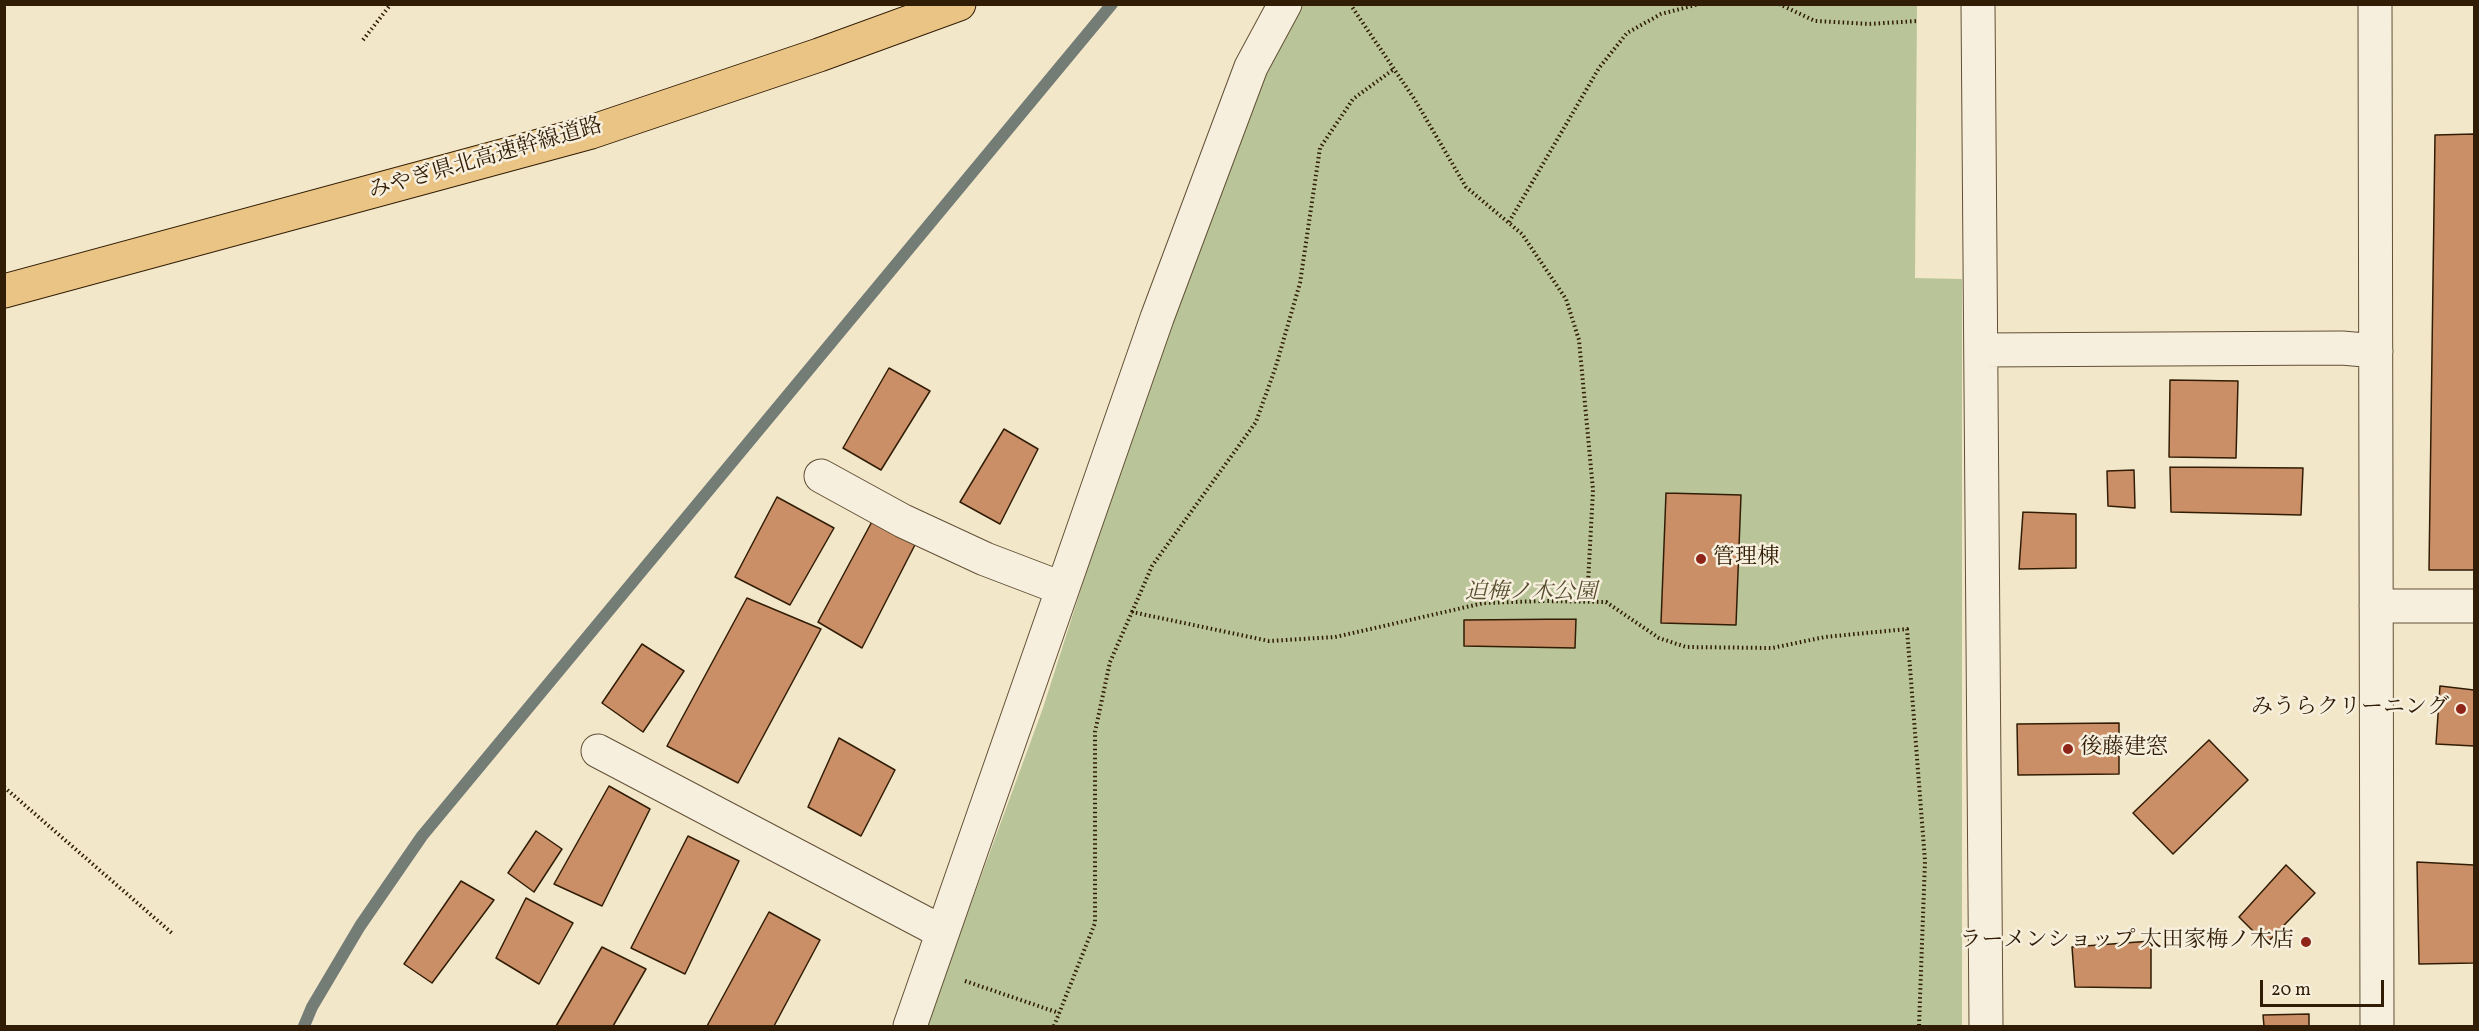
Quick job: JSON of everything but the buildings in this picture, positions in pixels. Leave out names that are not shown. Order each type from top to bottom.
[{"type":"main road","name":"みやぎ県北高速幹線道路","points":[[4,291],[591,132],[819,55],[959,4]]},
{"type":"street","points":[[910,1026],[1061,588],[1211,171],[1251,67],[1285,4]]},
{"type":"street","points":[[1978,4],[1986,1026]]},
{"type":"street","points":[[2375,4],[2377,1026]]},
{"type":"street","points":[[1982,350],[2342,348],[2376,351]]},
{"type":"street","points":[[821,476],[903,521],[985,559],[1061,588]]},
{"type":"street","points":[[2376,606],[2475,606]]},
{"type":"street","points":[[598,751],[942,933]]},
{"type":"path","points":[[1350,4],[1394,69],[1466,187],[1522,234],[1566,299],[1579,340],[1593,490],[1587,602]]},
{"type":"path","points":[[1509,222],[1599,68],[1627,33],[1661,14],[1699,4]]},
{"type":"path","points":[[1779,4],[1815,21],[1869,24],[1917,21]]},
{"type":"path","points":[[363,40],[389,5]]},
{"type":"path","points":[[1054,1026],[1095,923],[1095,732],[1110,662],[1152,566],[1256,422],[1276,366],[1300,283],[1320,148],[1353,99],[1394,69]]},
{"type":"path","points":[[1132,612],[1269,641],[1335,637],[1484,603],[1606,602],[1659,638],[1686,648],[1772,648],[1825,638],[1907,629],[1925,861],[1919,1026]]},
{"type":"path","points":[[4,787],[173,934]]},
{"type":"path","points":[[954,977],[1059,1012]]},
{"type":"green space","name":"迫梅ノ木公園","points":[[1302,5],[1917,5],[1915,278],[1962,279],[1962,1026],[926,1026],[1043,708],[1127,445],[1203,238],[1268,67]]},
{"type":"waterway","points":[[304,1026],[312,1007],[360,926],[422,836],[1112,4]]},
{"type":"place","name":"管理棟","points":[[1701,559]]},
{"type":"place","name":"みうらクリーニング","points":[[2461,709]]},
{"type":"place","name":"後藤建窓","points":[[2068,749]]},
{"type":"place","name":"ラーメンショップ 太田家梅ノ木店","points":[[2306,942]]}]
